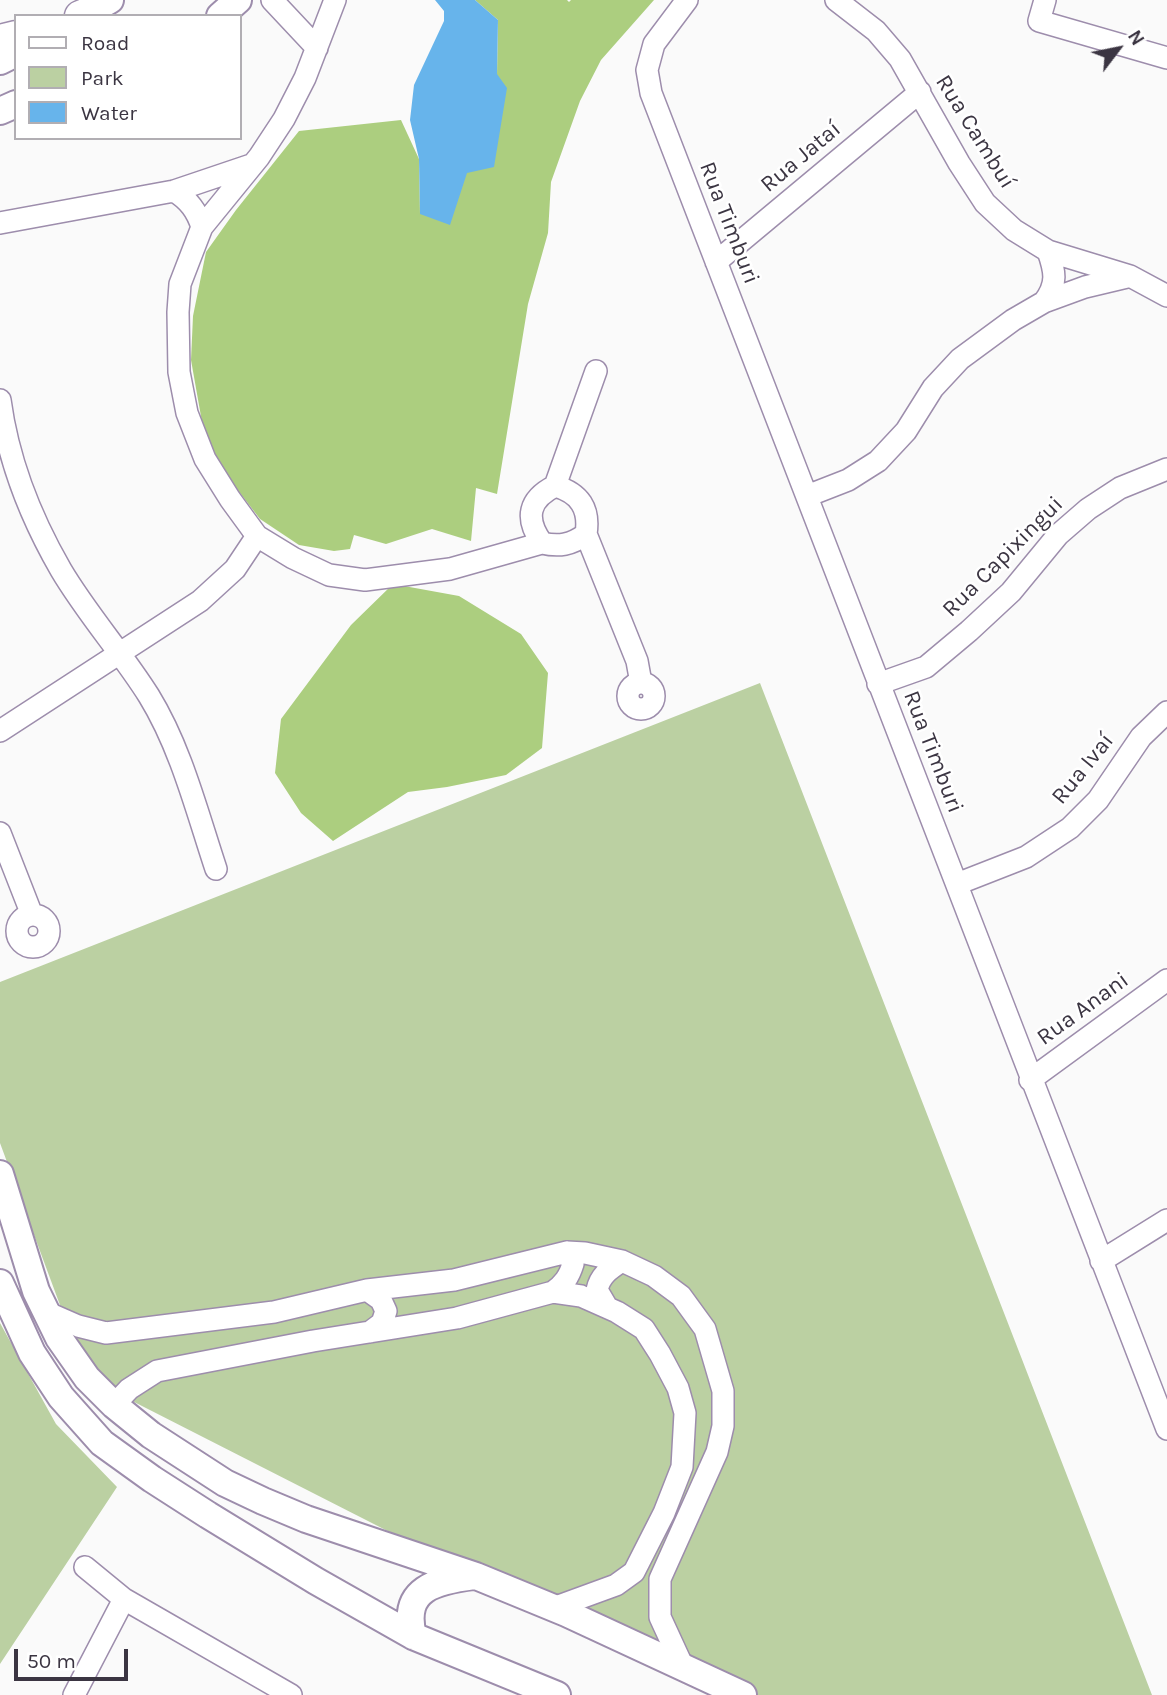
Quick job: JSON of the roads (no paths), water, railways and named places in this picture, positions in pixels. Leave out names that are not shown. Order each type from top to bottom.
[{"type":"main road","points":[[222,14],[238,0]]},
{"type":"main road","points":[[0,1174],[36,1291],[59,1338],[87,1378],[114,1405],[151,1435],[225,1483],[306,1519],[476,1576],[554,1608],[743,1695]]},
{"type":"main road","points":[[0,1283],[32,1353],[61,1397],[102,1443],[152,1479],[316,1581],[414,1636],[549,1694]]},
{"type":"main road","points":[[414,1636],[410,1622],[411,1608],[417,1596],[428,1587],[447,1580],[476,1576]]},
{"type":"street","points":[[272,0],[317,48]]},
{"type":"street","points":[[335,0],[317,48],[284,119],[202,227],[180,284],[179,372],[187,413],[205,459],[257,536],[293,558],[329,575],[365,580],[450,569],[542,542]]},
{"type":"street","name":"Rua Timburi","points":[[687,0],[654,44],[647,70],[651,93],[1167,1429]]},
{"type":"street","name":"Rua Cambuí","points":[[836,0],[876,31],[900,59],[985,203],[1014,230],[1048,251],[1130,276],[1167,296]]},
{"type":"street","points":[[1045,0],[1040,21],[1167,58]]},
{"type":"street","name":"Rua Jataí","points":[[716,262],[920,92]]},
{"type":"street","points":[[0,222],[174,191],[251,165]]},
{"type":"street","points":[[174,191],[192,206],[202,227]]},
{"type":"street","points":[[1044,302],[1053,290],[1055,273],[1048,251]]},
{"type":"street","points":[[807,496],[848,480],[878,461],[906,431],[933,388],[960,359],[1013,320],[1044,302],[1085,287],[1130,276]]},
{"type":"street","points":[[555,486],[596,371]]},
{"type":"street","points":[[0,400],[13,458],[32,515],[62,571],[150,698],[172,744],[216,869]]},
{"type":"street","name":"Rua Capixingui","points":[[878,684],[926,667],[1011,592],[1058,535],[1088,509],[1121,488],[1167,469]]},
{"type":"street","points":[[586,534],[565,545],[553,546],[542,542],[533,531],[531,517],[534,503],[543,492],[555,486],[568,489],[579,497],[586,508],[586,534],[637,662],[641,683]]},
{"type":"street","points":[[0,731],[200,601],[235,569],[257,536]]},
{"type":"street","name":"Rua Ivaí","points":[[957,884],[1026,857],[1070,828],[1098,800],[1141,737],[1167,712]]},
{"type":"street","points":[[0,832],[32,915]]},
{"type":"street","name":"Rua Anani","points":[[1030,1080],[1167,980]]},
{"type":"street","points":[[1101,1261],[1167,1220]]},
{"type":"street","points":[[46,1312],[78,1326],[106,1333],[261,1314],[367,1290],[454,1280],[567,1252],[622,1261],[654,1276],[681,1296],[705,1329],[723,1391],[723,1426],[718,1452],[660,1579],[660,1616],[682,1667]]},
{"type":"street","points":[[114,1405],[129,1389],[157,1371],[313,1341],[457,1318],[553,1292],[569,1276],[573,1264],[567,1252]]},
{"type":"street","points":[[607,1307],[597,1290],[599,1280],[622,1261]]},
{"type":"street","points":[[367,1290],[381,1300],[386,1311],[382,1323],[370,1332]]},
{"type":"street","points":[[553,1292],[581,1296],[607,1307],[644,1329],[673,1377],[685,1413],[682,1467],[664,1513],[634,1572],[616,1585],[554,1608]]},
{"type":"street","points":[[310,1304],[300,1315],[298,1323],[313,1341]]},
{"type":"street","points":[[682,1401],[697,1413],[707,1413],[723,1405]]},
{"type":"street","points":[[683,1445],[689,1440],[705,1438],[714,1443],[718,1452]]},
{"type":"street","points":[[85,1567],[124,1599],[277,1692]]},
{"type":"street","points":[[74,1695],[124,1599]]},
{"type":"water","points":[[435,0],[475,0],[498,20],[497,74],[507,88],[494,167],[467,173],[450,225],[420,214],[419,159],[410,120],[414,85],[444,21],[444,11]]}]
